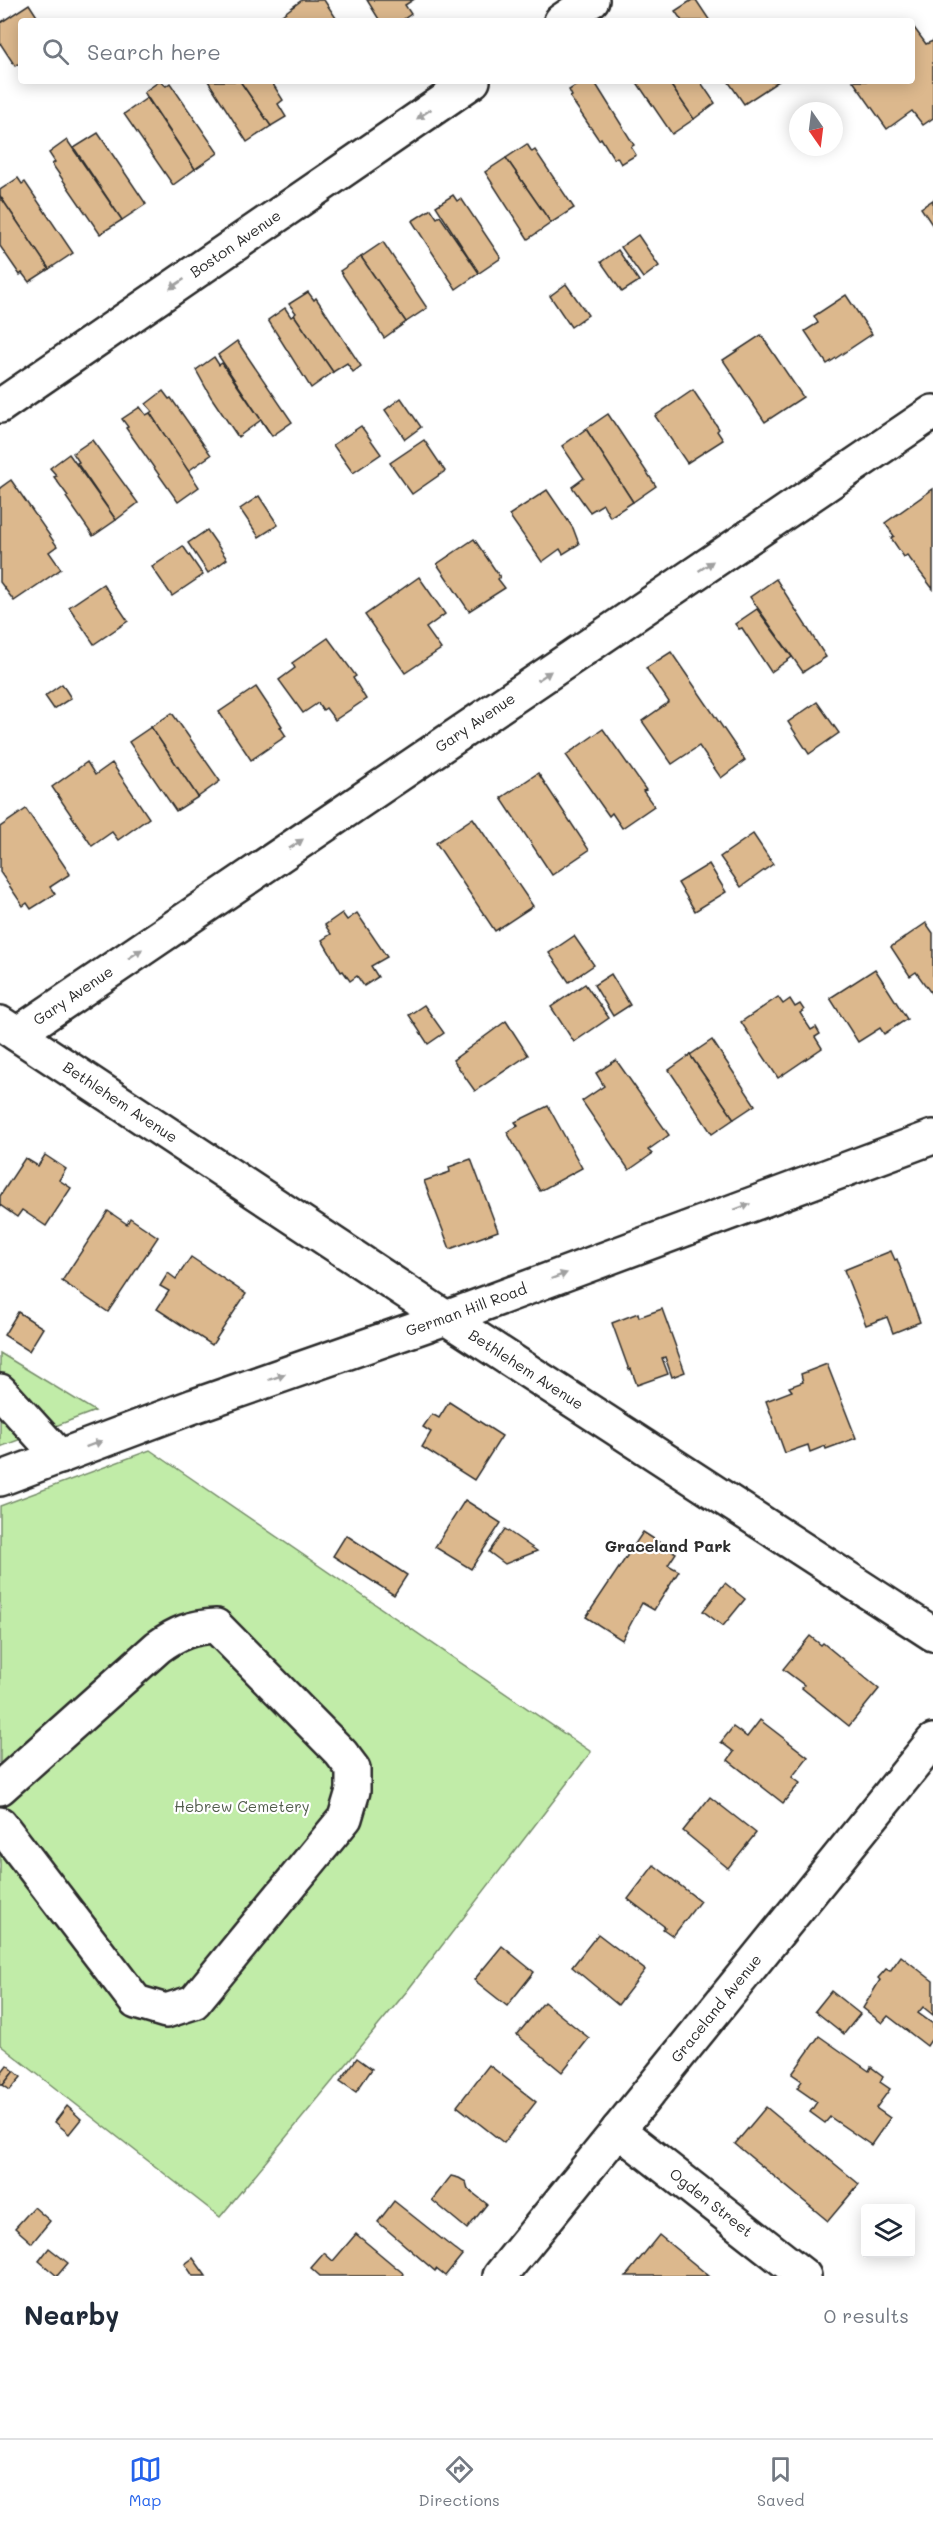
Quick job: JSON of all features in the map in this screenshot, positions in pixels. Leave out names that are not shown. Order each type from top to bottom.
[{"type":"street","points":[[565,18],[592,0]]},
{"type":"street","name":"Boston Avenue","points":[[0,406],[469,84]]},
{"type":"street","name":"Gary Avenue","points":[[8,1028],[933,412]]},
{"type":"street","name":"Bethlehem Avenue","points":[[8,1028],[446,1318],[933,1634]]},
{"type":"street","name":"German Hill Road","points":[[0,1479],[194,1406],[446,1318],[933,1137]]},
{"type":"street","points":[[0,1391],[60,1457]]},
{"type":"street","points":[[0,1788],[175,1634],[198,1627],[216,1626],[341,1753],[353,1769],[353,1791],[345,1818],[194,2002],[166,2011],[136,2002],[0,1824]]},
{"type":"street","name":"Graceland Avenue","points":[[500,2276],[933,1741]]},
{"type":"street","name":"Ogden Street","points":[[618,2130],[804,2276]]},
{"type":"green space","points":[[0,1353],[95,1411],[0,1447]]},
{"type":"green space","name":"Hebrew Cemetery","points":[[150,1450],[591,1752],[407,1991],[220,2217],[0,2045],[0,1506]]},
{"type":"building","points":[[302,0],[324,0],[336,18],[278,18]]},
{"type":"building","points":[[367,0],[413,0],[405,5],[411,14],[405,18],[378,18]]},
{"type":"building","points":[[692,0],[696,0],[708,18],[680,18],[675,11]]},
{"type":"building","points":[[29,4],[38,18],[18,18],[18,64],[15,66],[0,43],[0,23]]},
{"type":"building","points":[[915,29],[926,44],[933,41],[933,118],[923,125],[912,111],[887,129],[855,84],[915,84]]},
{"type":"building","points":[[156,84],[166,86],[171,84],[218,153],[195,169],[144,92]]},
{"type":"building","points":[[210,84],[242,84],[271,126],[247,142]]},
{"type":"building","points":[[242,84],[273,84],[283,100],[278,104],[286,117],[271,126]]},
{"type":"building","points":[[578,84],[596,84],[634,145],[631,147],[636,155],[621,164],[617,157],[614,159],[570,97],[572,96],[569,90]]},
{"type":"building","points":[[638,84],[670,84],[694,119],[672,134]]},
{"type":"building","points":[[670,84],[702,84],[715,103],[694,119]]},
{"type":"building","points":[[730,84],[774,84],[744,104]]},
{"type":"building","points":[[147,98],[195,169],[173,185],[124,114]]},
{"type":"building","points":[[98,133],[146,204],[122,220],[74,148]]},
{"type":"building","points":[[67,140],[122,220],[100,234],[52,164],[55,162],[49,153]]},
{"type":"building","points":[[527,144],[532,152],[535,150],[574,208],[551,223],[506,158]]},
{"type":"building","points":[[506,158],[551,223],[528,239],[485,172]]},
{"type":"building","points":[[18,178],[22,184],[25,182],[73,253],[49,269],[0,196],[0,190]]},
{"type":"building","points":[[453,195],[457,201],[461,198],[501,258],[479,273],[436,206]]},
{"type":"building","points":[[0,196],[49,269],[29,282],[22,273],[20,275],[0,246]]},
{"type":"building","points":[[933,200],[933,226],[921,208]]},
{"type":"building","points":[[431,209],[437,218],[440,216],[479,273],[456,289],[412,221]]},
{"type":"building","points":[[638,235],[659,266],[643,278],[621,247]]},
{"type":"building","points":[[383,242],[427,308],[406,322],[361,257]]},
{"type":"building","points":[[618,250],[639,281],[622,292],[601,262]]},
{"type":"building","points":[[361,257],[406,322],[384,338],[340,271]]},
{"type":"building","points":[[566,284],[588,315],[571,327],[550,296]]},
{"type":"building","points":[[308,292],[314,300],[316,298],[361,366],[353,372],[347,363],[333,372],[294,315],[296,313],[289,304]]},
{"type":"building","points":[[846,295],[872,334],[827,364],[805,331],[818,323],[814,316]]},
{"type":"building","points":[[285,308],[291,317],[294,315],[333,372],[311,388],[268,320]]},
{"type":"building","points":[[761,335],[803,397],[765,422],[723,360]]},
{"type":"building","points":[[237,341],[292,422],[272,436],[218,355]]},
{"type":"building","points":[[214,357],[219,365],[222,363],[272,436],[261,420],[238,437],[196,370]]},
{"type":"building","points":[[693,390],[719,429],[717,431],[723,440],[687,463],[655,416]]},
{"type":"building","points":[[163,391],[169,399],[171,398],[211,455],[188,471],[146,404]]},
{"type":"building","points":[[401,398],[421,427],[405,439],[385,410]]},
{"type":"building","points":[[140,407],[146,415],[150,413],[199,487],[178,502],[122,419]]},
{"type":"building","points":[[608,414],[656,486],[633,502],[586,429]]},
{"type":"building","points":[[361,426],[381,454],[353,473],[333,445]]},
{"type":"building","points":[[586,429],[633,502],[610,517],[603,504],[590,512],[572,487],[584,478],[562,446]]},
{"type":"building","points":[[92,440],[138,503],[116,520],[77,463],[79,462],[73,453]]},
{"type":"building","points":[[424,440],[445,471],[412,494],[390,463]]},
{"type":"building","points":[[69,454],[116,520],[93,536],[66,497],[68,496],[54,477],[57,476],[50,468]]},
{"type":"building","points":[[11,480],[57,546],[49,552],[61,569],[14,601],[0,582],[0,488]]},
{"type":"building","points":[[933,489],[933,589],[907,555],[904,557],[891,538],[894,536],[885,523]]},
{"type":"building","points":[[547,490],[573,528],[579,544],[563,554],[560,549],[542,562],[509,515]]},
{"type":"building","points":[[259,496],[278,525],[259,537],[240,509]]},
{"type":"building","points":[[207,530],[227,559],[208,573],[188,543]]},
{"type":"building","points":[[474,539],[505,588],[469,611],[437,564]]},
{"type":"building","points":[[183,546],[203,575],[172,596],[152,567]]},
{"type":"building","points":[[419,577],[445,614],[426,628],[441,649],[405,673],[365,615]]},
{"type":"building","points":[[776,579],[826,657],[803,672],[750,597]]},
{"type":"building","points":[[103,584],[128,621],[94,644],[69,607]]},
{"type":"building","points":[[757,609],[792,657],[771,672],[742,628],[739,629],[735,624]]},
{"type":"building","points":[[328,638],[356,676],[353,678],[366,699],[335,720],[326,708],[323,710],[318,703],[303,713],[279,680],[295,668],[292,663]]},
{"type":"building","points":[[671,652],[745,760],[721,778],[699,746],[672,764],[642,721],[669,702],[646,668]]},
{"type":"building","points":[[62,684],[71,698],[54,709],[45,696]]},
{"type":"building","points":[[256,687],[282,726],[280,727],[286,736],[251,760],[219,712]]},
{"type":"building","points":[[817,702],[839,733],[809,754],[788,722]]},
{"type":"building","points":[[172,713],[220,781],[198,797],[151,727]]},
{"type":"building","points":[[151,727],[198,797],[176,811],[129,742]]},
{"type":"building","points":[[603,729],[646,790],[643,791],[654,806],[622,828],[612,813],[609,816],[566,755]]},
{"type":"building","points":[[87,762],[95,775],[112,763],[149,818],[118,840],[112,832],[92,846],[52,787]]},
{"type":"building","points":[[538,773],[589,850],[552,875],[501,798]]},
{"type":"building","points":[[26,809],[70,874],[50,887],[55,894],[31,909],[27,903],[23,906],[0,872],[0,827]]},
{"type":"building","points":[[473,818],[533,906],[495,931],[436,843]]},
{"type":"building","points":[[753,834],[773,864],[741,887],[720,857]]},
{"type":"building","points":[[709,864],[726,892],[695,911],[678,883]]},
{"type":"building","points":[[342,913],[347,920],[357,913],[387,957],[371,966],[378,977],[364,986],[357,976],[350,981],[343,971],[341,972],[322,940],[331,934],[325,925]]},
{"type":"building","points":[[926,923],[933,933],[933,996],[916,972],[910,976],[891,947]]},
{"type":"building","points":[[574,936],[594,965],[569,982],[549,953]]},
{"type":"building","points":[[875,969],[907,1019],[884,1034],[880,1028],[858,1042],[830,998]]},
{"type":"building","points":[[611,974],[630,1005],[613,1016],[594,985]]},
{"type":"building","points":[[585,984],[609,1018],[574,1042],[551,1007]]},
{"type":"building","points":[[778,997],[783,1004],[790,999],[795,1007],[800,1004],[804,1010],[800,1013],[811,1030],[816,1027],[820,1034],[815,1037],[822,1048],[778,1078],[741,1022]]},
{"type":"building","points":[[424,1005],[444,1033],[428,1044],[409,1015]]},
{"type":"building","points":[[506,1021],[528,1055],[475,1091],[453,1060]]},
{"type":"building","points":[[712,1040],[755,1105],[734,1119],[690,1055]]},
{"type":"building","points":[[690,1055],[734,1119],[712,1134],[669,1070]]},
{"type":"building","points":[[616,1060],[669,1135],[648,1150],[652,1154],[629,1170],[582,1101],[604,1086],[596,1073]]},
{"type":"building","points":[[548,1106],[582,1168],[540,1191],[507,1132],[518,1126],[515,1122]]},
{"type":"building","points":[[45,1155],[66,1169],[59,1180],[71,1188],[46,1226],[22,1210],[17,1217],[0,1205],[0,1196],[25,1158],[38,1166]]},
{"type":"building","points":[[471,1159],[498,1231],[450,1249],[424,1181],[450,1172],[449,1167]]},
{"type":"building","points":[[108,1211],[127,1224],[130,1218],[158,1237],[108,1312],[62,1281]]},
{"type":"building","points":[[891,1251],[895,1260],[897,1259],[920,1322],[893,1333],[887,1317],[866,1325],[844,1270]]},
{"type":"building","points":[[191,1257],[246,1294],[212,1345],[157,1309],[169,1291],[160,1286],[168,1273],[176,1279]]},
{"type":"building","points":[[662,1309],[685,1372],[672,1377],[665,1357],[662,1358],[668,1374],[637,1385],[631,1369],[629,1370],[612,1323],[638,1313],[639,1317]]},
{"type":"building","points":[[18,1312],[43,1328],[29,1351],[4,1335]]},
{"type":"building","points":[[827,1364],[856,1438],[826,1449],[825,1446],[810,1452],[808,1445],[785,1453],[766,1401],[792,1391],[789,1387],[803,1382],[801,1374]]},
{"type":"building","points":[[449,1402],[502,1436],[474,1480],[422,1447],[431,1432],[423,1427],[432,1414],[439,1418]]},
{"type":"building","points":[[465,1500],[501,1523],[471,1569],[435,1547]]},
{"type":"building","points":[[505,1529],[537,1551],[505,1564],[489,1552]]},
{"type":"building","points":[[643,1532],[676,1553],[668,1565],[679,1571],[654,1610],[642,1603],[622,1640],[586,1617]]},
{"type":"building","points":[[346,1535],[407,1575],[394,1595],[333,1556]]},
{"type":"building","points":[[725,1583],[745,1599],[723,1626],[703,1611]]},
{"type":"building","points":[[810,1636],[821,1645],[823,1643],[879,1689],[849,1726],[802,1688],[804,1685],[783,1669]]},
{"type":"building","points":[[760,1720],[808,1757],[792,1777],[800,1783],[783,1803],[728,1760],[734,1752],[721,1742],[733,1727],[747,1737]]},
{"type":"building","points":[[710,1797],[756,1833],[728,1868],[683,1831]]},
{"type":"building","points":[[654,1865],[700,1901],[673,1936],[663,1929],[665,1927],[628,1899]]},
{"type":"building","points":[[598,1934],[645,1970],[618,2005],[572,1967]]},
{"type":"building","points":[[502,1946],[534,1972],[507,2006],[474,1980]]},
{"type":"building","points":[[901,1956],[933,1981],[933,2015],[923,2007],[918,2013],[933,2024],[933,2037],[927,2046],[888,2016],[882,2023],[863,2008],[880,1980],[878,1978],[886,1969],[890,1971]]},
{"type":"building","points":[[831,1991],[860,2014],[844,2034],[815,2011]]},
{"type":"building","points":[[544,2002],[589,2038],[562,2072],[517,2035]]},
{"type":"building","points":[[819,2036],[869,2071],[871,2067],[883,2076],[880,2082],[890,2089],[876,2108],[890,2118],[871,2145],[830,2117],[825,2123],[810,2112],[817,2102],[797,2088],[802,2081],[792,2074]]},
{"type":"building","points":[[357,2058],[372,2069],[356,2092],[340,2081]]},
{"type":"building","points":[[7,2065],[14,2071],[3,2085],[0,2083],[0,2074]]},
{"type":"building","points":[[489,2065],[536,2102],[504,2143],[457,2106]]},
{"type":"building","points":[[14,2071],[21,2077],[10,2090],[3,2085]]},
{"type":"building","points":[[67,2106],[81,2119],[69,2134],[55,2122]]},
{"type":"building","points":[[766,2107],[859,2184],[828,2221],[735,2144]]},
{"type":"building","points":[[451,2176],[466,2182],[468,2189],[487,2204],[467,2229],[432,2200]]},
{"type":"building","points":[[394,2201],[462,2255],[445,2276],[436,2269],[435,2271],[378,2222]]},
{"type":"building","points":[[34,2207],[50,2221],[32,2243],[15,2228]]},
{"type":"building","points":[[356,2234],[404,2274],[402,2276],[320,2276],[311,2268],[324,2253],[333,2261]]},
{"type":"building","points":[[659,2235],[709,2276],[626,2276]]},
{"type":"building","points":[[49,2248],[68,2263],[57,2276],[39,2261]]},
{"type":"building","points":[[193,2258],[206,2276],[193,2276],[185,2264]]},
{"type":"district","name":"Graceland Park","points":[[668,1546]]}]
